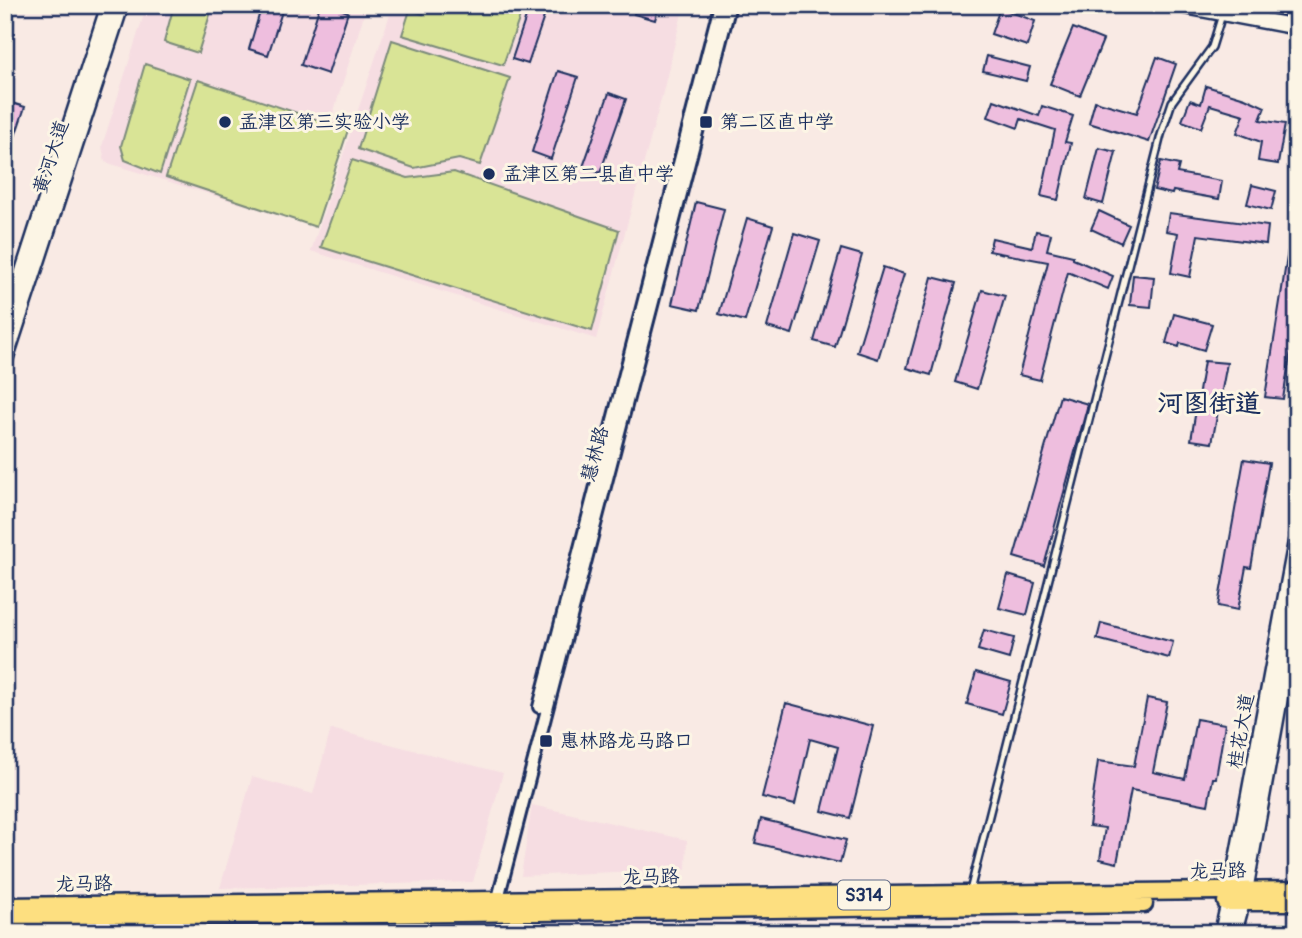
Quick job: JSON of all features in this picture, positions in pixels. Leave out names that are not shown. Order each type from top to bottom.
[{"type":"main road","name":"黄河大道","points":[[5,327],[109,5]]},
{"type":"main road","name":"黄河大道","points":[[5,360],[121,5]]},
{"type":"main road","points":[[1180,5],[1227,8],[1297,18]]},
{"type":"main road","points":[[1227,8],[1297,27]]},
{"type":"main road","name":"桂花大道","points":[[1234,933],[1237,897],[1297,536]]},
{"type":"main road","name":"桂花大道","points":[[1222,933],[1237,897],[1297,604]]},
{"type":"main road","name":"龙马路","points":[[5,906],[492,906],[1237,897],[1297,890]]},
{"type":"main road","name":"龙马路","points":[[5,919],[969,894],[1237,897],[1297,902]]},
{"type":"street","name":"慧林路","points":[[492,906],[720,5]]},
{"type":"street","name":"慧林路","points":[[492,906],[730,5]]},
{"type":"lane","points":[[969,894],[1161,135],[1172,102],[1212,47],[1227,8]]},
{"type":"shaded area","name":"孟津区第三实验小学","points":[[147,5],[367,5],[333,114],[348,130],[316,227],[105,162],[102,146]]},
{"type":"shaded area","name":"孟津区第二县直中学","points":[[393,5],[684,5],[596,339],[311,251]]},
{"type":"shaded area","points":[[331,729],[503,773],[473,882],[220,888],[252,777],[313,794]]},
{"type":"shaded area","points":[[532,805],[687,840],[686,869],[521,876]]},
{"type":"shaded area","points":[[345,930],[678,931],[678,933],[345,933]]},
{"type":"green space","points":[[174,5],[213,5],[198,53],[164,42]]},
{"type":"green space","points":[[426,5],[524,5],[503,65],[402,35],[410,10],[423,14]]},
{"type":"green space","points":[[392,40],[510,78],[480,165],[459,159],[414,168],[358,149]]},
{"type":"green space","points":[[145,64],[190,79],[160,174],[125,160],[121,146]]},
{"type":"green space","points":[[198,80],[348,130],[316,227],[166,177]]},
{"type":"green space","points":[[352,160],[408,178],[454,172],[619,230],[592,331],[321,247]]},
{"type":"building","points":[[262,5],[284,5],[268,55],[249,49]]},
{"type":"building","points":[[320,5],[329,5],[348,12],[328,74],[301,65]]},
{"type":"building","points":[[530,5],[548,5],[528,64],[512,59]]},
{"type":"building","points":[[636,5],[659,5],[655,20],[634,14]]},
{"type":"building","points":[[1000,8],[1035,21],[1027,46],[991,34]]},
{"type":"building","points":[[1073,28],[1103,40],[1080,96],[1050,84]]},
{"type":"building","points":[[987,56],[1030,67],[1026,81],[983,71]]},
{"type":"building","points":[[1157,57],[1176,64],[1149,142],[1089,123],[1095,101],[1137,113]]},
{"type":"building","points":[[558,71],[578,77],[551,159],[532,152]]},
{"type":"building","points":[[1206,86],[1265,107],[1260,120],[1285,124],[1278,164],[1258,161],[1261,142],[1237,133],[1244,115],[1210,105],[1201,128],[1182,121],[1190,100],[1201,104]]},
{"type":"building","points":[[609,93],[626,99],[600,173],[583,167]]},
{"type":"building","points":[[994,100],[1039,116],[1042,106],[1073,116],[1065,142],[1071,143],[1058,200],[1041,196],[1055,130],[1021,119],[1018,128],[988,117]]},
{"type":"building","points":[[5,101],[25,107],[7,160],[5,160]]},
{"type":"building","points":[[1099,148],[1116,152],[1103,204],[1086,199]]},
{"type":"building","points":[[1161,161],[1179,165],[1177,173],[1222,181],[1219,199],[1154,190]]},
{"type":"building","points":[[1252,185],[1276,191],[1271,210],[1247,204]]},
{"type":"building","points":[[696,202],[724,209],[699,310],[672,304]]},
{"type":"building","points":[[1099,211],[1129,225],[1121,243],[1091,229]]},
{"type":"building","points":[[1169,213],[1268,226],[1266,244],[1198,235],[1190,277],[1171,273],[1178,233],[1166,231]]},
{"type":"building","points":[[747,218],[773,226],[745,321],[719,314]]},
{"type":"building","points":[[1292,225],[1297,225],[1297,314],[1283,399],[1265,397]]},
{"type":"building","points":[[1036,231],[1051,234],[1047,250],[1073,256],[1073,259],[1113,276],[1108,289],[1068,272],[1040,380],[1019,375],[1048,262],[989,251],[992,238],[1032,247]]},
{"type":"building","points":[[794,233],[820,241],[792,334],[767,327]]},
{"type":"building","points":[[841,249],[862,255],[835,347],[814,341]]},
{"type":"building","points":[[883,267],[904,274],[878,359],[857,352]]},
{"type":"building","points":[[1133,275],[1154,277],[1151,307],[1130,305]]},
{"type":"building","points":[[932,277],[956,283],[931,375],[907,368]]},
{"type":"building","points":[[982,290],[1005,296],[977,389],[955,382]]},
{"type":"building","points":[[1174,314],[1212,324],[1204,350],[1180,343],[1179,347],[1166,343]]},
{"type":"building","points":[[1204,361],[1227,363],[1212,443],[1191,440]]},
{"type":"building","points":[[1060,396],[1088,404],[1044,566],[1014,557]]},
{"type":"building","points":[[1244,459],[1269,463],[1251,568],[1246,567],[1238,610],[1218,606]]},
{"type":"building","points":[[1008,575],[1035,583],[1027,615],[999,608]]},
{"type":"building","points":[[1101,623],[1173,642],[1169,658],[1097,639]]},
{"type":"building","points":[[984,630],[1014,638],[1009,659],[978,650]]},
{"type":"building","points":[[976,672],[1011,682],[1002,714],[967,704]]},
{"type":"building","points":[[1147,698],[1167,702],[1153,772],[1185,779],[1196,719],[1225,724],[1216,778],[1213,778],[1208,805],[1131,790],[1117,863],[1100,859],[1105,828],[1089,826],[1098,761],[1134,766]]},
{"type":"building","points":[[786,703],[873,726],[850,818],[822,811],[838,747],[810,739],[795,805],[762,797]]},
{"type":"building","points":[[761,819],[846,840],[840,863],[755,843]]},
{"type":"place","name":"孟津区第三实验小学","points":[[225,122]]},
{"type":"place","name":"第二区直中学","points":[[706,122]]},
{"type":"place","name":"孟津区第二县直中学","points":[[489,174]]},
{"type":"place","name":"惠林路龙马路口","points":[[546,741]]},
{"type":"district","name":"河图街道","points":[[1209,404]]}]
